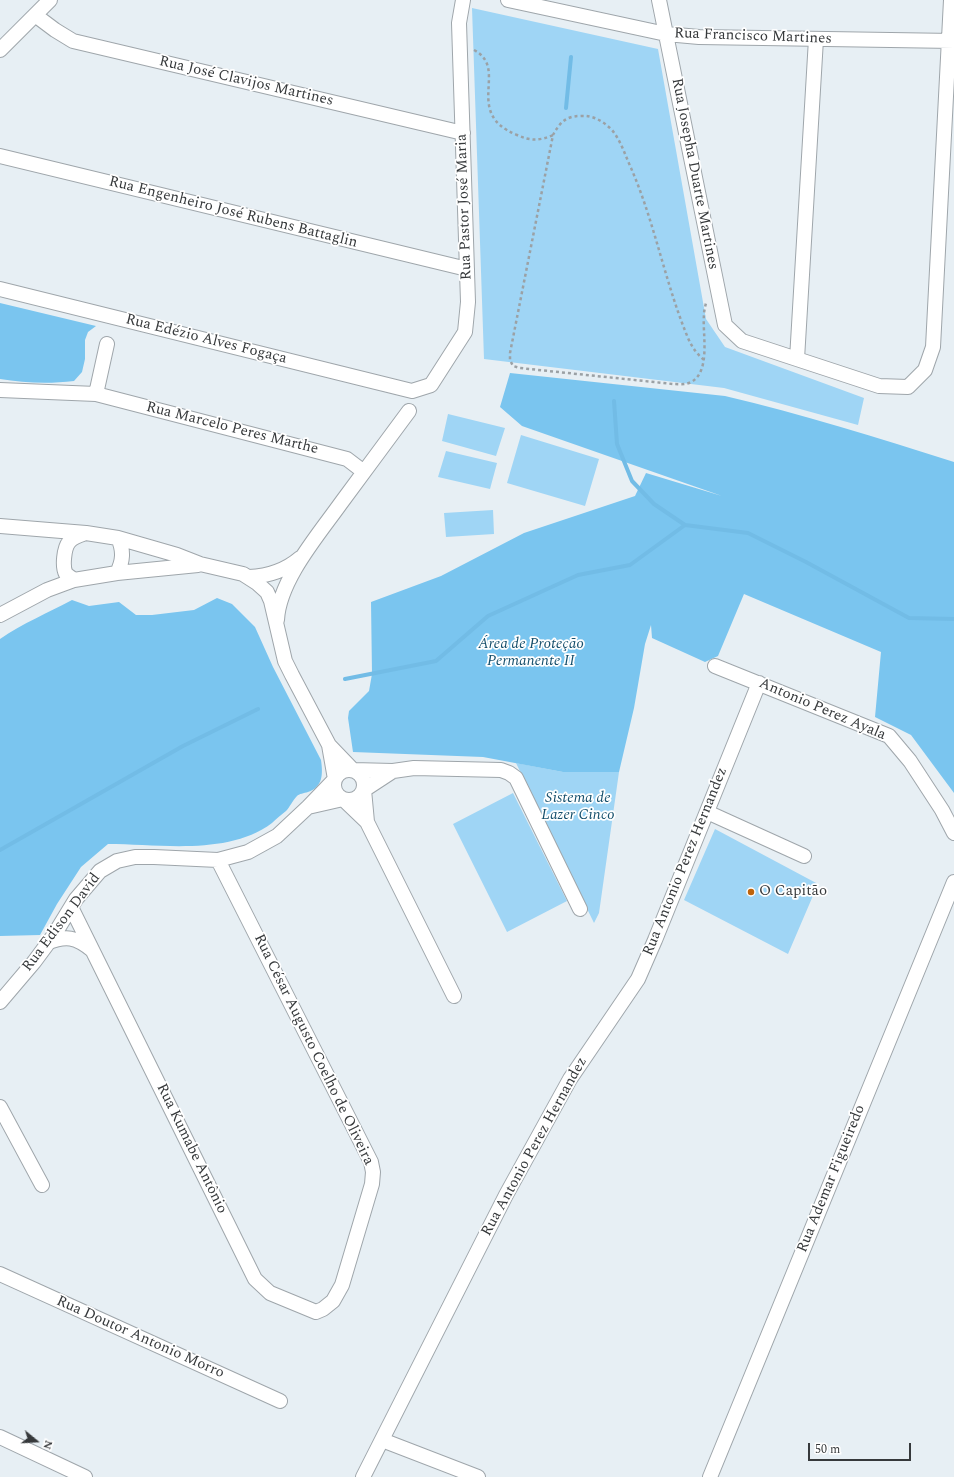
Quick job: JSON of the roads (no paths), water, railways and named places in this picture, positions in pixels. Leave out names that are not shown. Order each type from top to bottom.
[{"type":"street","points":[[0,50],[50,0]]},
{"type":"street","name":"Rua Pastor José Maria","points":[[412,391],[431,384],[466,332],[468,302],[459,23],[463,0]]},
{"type":"street","name":"Rua Francisco Martines","points":[[508,0],[666,34],[699,37],[951,41]]},
{"type":"street","name":"Rua Josepha Duarte Martines","points":[[659,0],[725,325],[742,341],[797,359]]},
{"type":"street","points":[[816,39],[797,359],[879,386],[908,387],[925,370],[933,348],[951,41],[951,0]]},
{"type":"street","name":"Rua José Clavijos Martines","points":[[35,15],[73,41],[463,133]]},
{"type":"street","name":"Rua Engenheiro José Rubens Battaglin","points":[[0,156],[467,269]]},
{"type":"street","name":"Rua Edézio Alves Fogaça","points":[[0,289],[412,391]]},
{"type":"street","points":[[96,394],[107,344]]},
{"type":"street","name":"Rua Marcelo Peres Marthe","points":[[0,390],[96,394],[347,459],[364,472]]},
{"type":"street","points":[[277,626],[278,612],[284,592],[305,553],[409,411]]},
{"type":"street","points":[[0,526],[86,532],[118,538],[177,555],[200,564],[249,577],[279,572],[292,564],[305,553]]},
{"type":"street","points":[[74,580],[66,573],[64,565],[66,547],[75,537],[86,532]]},
{"type":"street","points":[[117,574],[122,559],[121,545],[118,538]]},
{"type":"street","points":[[0,615],[41,592],[74,580],[200,564]]},
{"type":"street","points":[[249,577],[273,597],[277,598],[284,592]]},
{"type":"street","points":[[267,592],[274,610],[285,661],[329,746],[335,779],[335,791],[338,796],[367,822],[454,996]]},
{"type":"street","name":"Antonio Perez Ayala","points":[[715,666],[889,736],[910,761],[942,810],[954,833]]},
{"type":"street","name":"Rua Antonio Perez Hernandez","points":[[363,1477],[506,1195],[570,1079],[638,978],[655,940],[759,683]]},
{"type":"street","points":[[329,746],[361,776],[363,780],[367,822]]},
{"type":"street","points":[[335,779],[338,774],[343,771],[353,770],[393,771],[414,768],[501,770],[509,773],[516,778],[580,909]]},
{"type":"street","points":[[308,807],[343,799],[348,801],[354,800],[362,794],[364,790],[393,771]]},
{"type":"street","name":"Rua Edison David","points":[[0,1002],[34,962],[71,907],[100,871],[117,862],[135,857],[218,860],[248,852],[277,836],[335,779]]},
{"type":"street","points":[[707,812],[804,856]]},
{"type":"street","name":"Rua César Augusto Coelho de Oliveira","points":[[218,860],[371,1162],[373,1172],[372,1184],[342,1285],[333,1301],[323,1309]]},
{"type":"street","name":"Rua Ademar Figueiredo","points":[[710,1477],[954,882]]},
{"type":"street","name":"Rua Kumabe Antônio","points":[[71,907],[255,1279],[270,1293],[316,1312],[323,1309]]},
{"type":"street","points":[[48,943],[59,938],[73,938],[92,950]]},
{"type":"street","points":[[0,1107],[42,1185]]},
{"type":"street","name":"Rua Doutor Antonio Morro","points":[[0,1274],[280,1401]]},
{"type":"street","points":[[0,1437],[85,1477]]},
{"type":"street","points":[[382,1440],[478,1477]]},
{"type":"waterway","points":[[566,108],[571,57]]},
{"type":"waterway","points":[[614,401],[617,444],[632,481],[654,504],[685,525]]},
{"type":"waterway","points":[[345,679],[436,661],[488,616],[578,575],[630,565],[685,525],[748,533],[806,562],[909,618],[954,619]]},
{"type":"waterway","points":[[0,850],[183,746],[258,709]]},
{"type":"place","name":"O Capitão","points":[[751,892]]},
{"type":"park label","name":"Área de Proteção Permanente II","points":[[531,654]]},
{"type":"park label","name":"Sistema de Lazer Cinco","points":[[578,808]]}]
